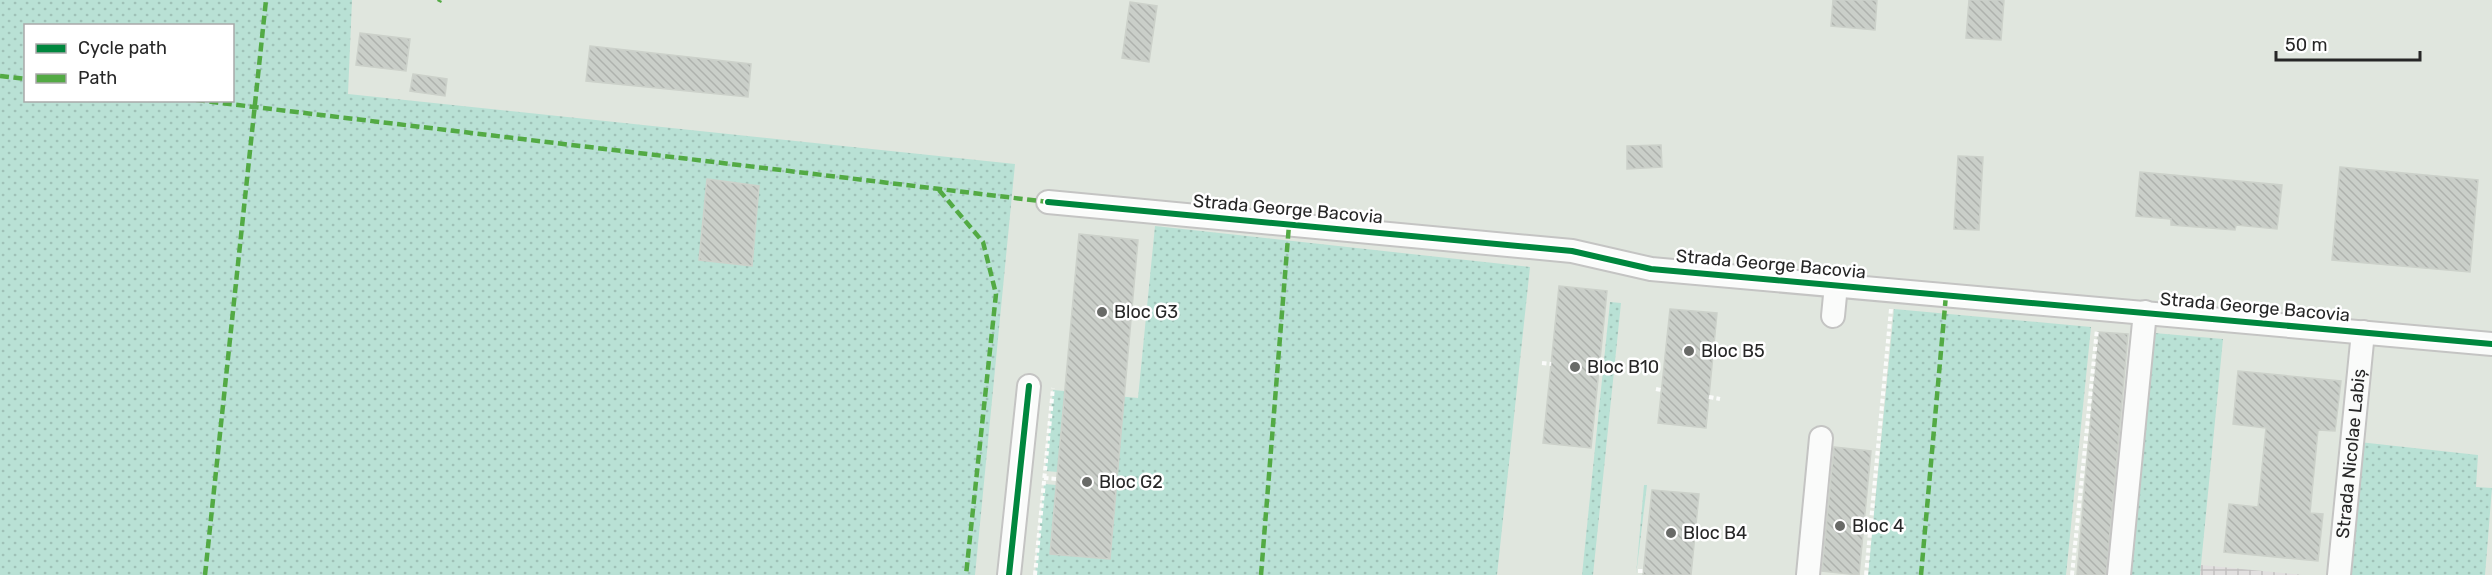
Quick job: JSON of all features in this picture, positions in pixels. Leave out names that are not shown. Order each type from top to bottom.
[{"type":"street","name":"Strada George Bacovia","points":[[1048,202],[1572,251],[1651,269],[2492,344]]},
{"type":"street","points":[[1833,316],[1836,285]]},
{"type":"street","points":[[2119,575],[2145,312]]},
{"type":"street","name":"Strada Nicolae Labiș","points":[[2339,575],[2363,332]]},
{"type":"street","points":[[1010,575],[1029,386]]},
{"type":"street","points":[[1808,575],[1821,438]]},
{"type":"path","points":[[1866,575],[1893,290]]},
{"type":"path","points":[[2072,575],[2095,329],[2105,330]]},
{"type":"path","points":[[1542,363],[1551,364]]},
{"type":"path","points":[[1035,575],[1053,388]]},
{"type":"path","points":[[1656,389],[1662,390]]},
{"type":"path","points":[[1709,397],[1720,399]]},
{"type":"path","points":[[1044,478],[1057,479]]},
{"type":"path","points":[[1868,482],[1875,483]]},
{"type":"shaded area","points":[[0,0],[352,0],[348,94],[1015,164],[975,575],[0,575]]},
{"type":"shaded area","points":[[1155,226],[1530,267],[1497,575],[1035,575],[1044,484],[1056,485],[1050,554],[1058,472],[1045,471],[1053,390],[1138,398]]},
{"type":"shaded area","points":[[1610,302],[1621,303],[1593,575],[1582,575]]},
{"type":"shaded area","points":[[1894,309],[2091,327],[2066,575],[1868,575]]},
{"type":"shaded area","points":[[2143,332],[2223,339],[2200,575],[2117,575]]},
{"type":"shaded area","points":[[2359,442],[2478,455],[2476,487],[2492,488],[2485,575],[2347,575]]},
{"type":"shaded area","points":[[1644,485],[1647,485],[1636,575]]},
{"type":"shaded area","points":[[2201,565],[2303,575],[2200,575]]},
{"type":"building","points":[[1833,0],[1877,0],[1875,30],[1831,26]]},
{"type":"building","points":[[1969,0],[2004,0],[2001,40],[1966,38]]},
{"type":"building","points":[[1130,2],[1157,6],[1149,62],[1122,58]]},
{"type":"building","points":[[360,33],[410,39],[406,71],[356,65]]},
{"type":"building","points":[[590,46],[751,64],[748,97],[586,81]]},
{"type":"building","points":[[413,74],[447,79],[445,96],[410,91]]},
{"type":"building","points":[[1661,145],[1662,167],[1627,169],[1627,146]]},
{"type":"building","points":[[1958,156],[1983,157],[1979,230],[1954,229]]},
{"type":"building","points":[[2340,167],[2478,180],[2470,272],[2332,260]]},
{"type":"building","points":[[2140,172],[2282,185],[2277,229],[2236,225],[2235,230],[2171,225],[2171,219],[2136,216]]},
{"type":"building","points":[[707,179],[759,186],[752,266],[699,260]]},
{"type":"building","points":[[1079,234],[1138,240],[1110,559],[1050,554]]},
{"type":"building","name":"Bloc B10","points":[[1559,286],[1607,291],[1591,448],[1543,443]]},
{"type":"building","name":"Bloc B5","points":[[1670,309],[1717,313],[1706,428],[1658,423]]},
{"type":"building","points":[[2098,332],[2128,334],[2106,575],[2077,575]]},
{"type":"building","points":[[2238,371],[2341,381],[2335,431],[2318,430],[2310,513],[2323,514],[2318,561],[2224,552],[2229,504],[2258,507],[2266,428],[2233,424]]},
{"type":"building","name":"Bloc 4","points":[[1834,447],[1871,451],[1859,575],[1822,571]]},
{"type":"building","name":"Bloc B4","points":[[1652,490],[1699,494],[1691,575],[1643,575]]},
{"type":"marked path","points":[[205,575],[266,0]]},
{"type":"marked path","points":[[0,76],[24,79]]},
{"type":"marked path","points":[[213,102],[1048,202]]},
{"type":"marked path","points":[[939,190],[983,242],[996,294],[966,575]]},
{"type":"marked path","points":[[1261,575],[1289,225]]},
{"type":"marked path","points":[[1921,575],[1946,295]]},
{"type":"cycle path","points":[[1048,202],[1572,251],[1651,269],[2492,344]]},
{"type":"cycle path","points":[[1009,575],[1029,386]]},
{"type":"place","name":"Bloc G3","points":[[1102,312]]},
{"type":"place","name":"Bloc B5","points":[[1689,351]]},
{"type":"place","name":"Bloc B10","points":[[1575,367]]},
{"type":"place","name":"Bloc G2","points":[[1087,482]]},
{"type":"place","name":"Bloc 4","points":[[1840,526]]},
{"type":"place","name":"Bloc B4","points":[[1671,533]]}]
